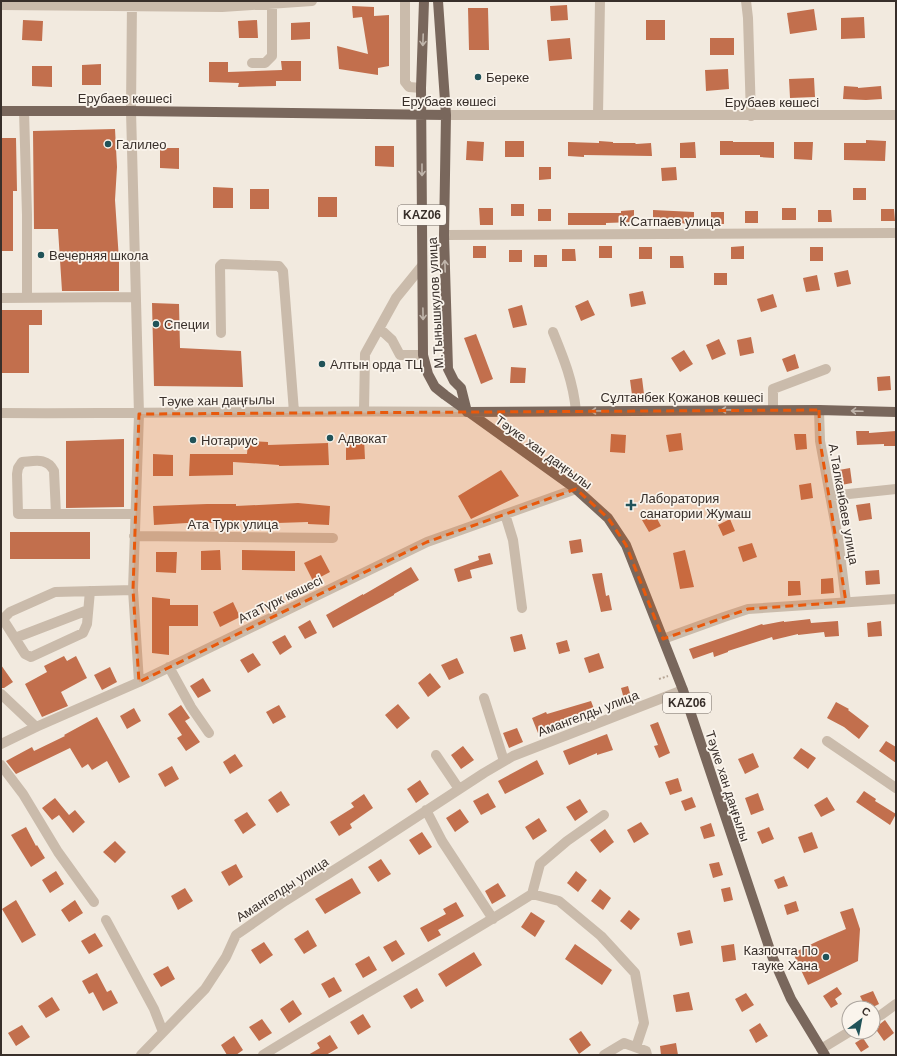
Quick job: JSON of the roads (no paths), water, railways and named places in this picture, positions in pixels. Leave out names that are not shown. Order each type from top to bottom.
[{"type":"main road","name":"М.Тынышкулов улица","points":[[424,1],[421,88],[423,355],[428,374],[435,387],[467,412]]},
{"type":"main road","name":"М.Тынышкулов улица","points":[[438,1],[446,115],[444,235],[448,369],[454,381],[461,388],[467,412]]},
{"type":"main road","name":"Ерубаев көшесі","points":[[1,111],[446,115]]},
{"type":"main road","name":"Сұлтанбек Қожанов көшесі","points":[[467,412],[773,410],[896,412]]},
{"type":"main road","name":"Тәуке хан даңғылы","points":[[467,412],[576,489],[608,518],[626,545],[683,690],[772,956],[791,999],[823,1052]]},
{"type":"street","points":[[1,5],[132,3],[222,7],[312,1]]},
{"type":"street","points":[[405,1],[405,82],[409,87],[421,88]]},
{"type":"street","points":[[598,114],[600,1]]},
{"type":"street","points":[[746,1],[748,18],[750,116]]},
{"type":"street","points":[[132,3],[131,111],[139,414],[133,590],[139,682]]},
{"type":"street","points":[[252,63],[265,63],[272,56],[272,3]]},
{"type":"street","points":[[24,111],[27,215],[27,298]]},
{"type":"street","name":"Ерубаев көшесі","points":[[446,115],[896,115]]},
{"type":"street","name":"К.Сатпаев улица","points":[[444,235],[896,233]]},
{"type":"street","points":[[221,333],[220,266],[222,264],[280,266],[283,271],[294,412]]},
{"type":"street","points":[[364,411],[365,354],[396,298],[422,266]]},
{"type":"street","points":[[1,298],[136,297]]},
{"type":"street","points":[[380,329],[392,340],[400,355],[423,355]]},
{"type":"street","points":[[553,332],[574,392],[576,411]]},
{"type":"street","points":[[773,410],[773,389],[826,369]]},
{"type":"street","name":"А.Талканбаев улица","points":[[819,410],[820,441],[838,538],[846,602]]},
{"type":"street","name":"Тәуке хан даңғылы","points":[[1,414],[364,411],[467,412]]},
{"type":"street","points":[[56,514],[54,471],[51,465],[46,461],[22,462],[18,468],[17,474],[18,514],[56,514],[135,514]]},
{"type":"street","points":[[830,496],[896,488]]},
{"type":"street","name":"АтаТүрк көшесі","points":[[1,744],[139,682],[427,542],[576,489]]},
{"type":"street","points":[[505,514],[512,540],[522,608]]},
{"type":"street","name":"Ата Турк улица","points":[[134,536],[333,538]]},
{"type":"street","points":[[90,591],[87,624],[82,633],[31,657],[25,654],[4,621],[5,617],[10,612],[55,592],[90,591],[133,590]]},
{"type":"street","points":[[663,639],[748,609],[896,599]]},
{"type":"street","points":[[15,638],[88,610]]},
{"type":"street","points":[[169,667],[191,707],[209,733]]},
{"type":"street","name":"Амангелды улица","points":[[141,1055],[204,989],[226,957],[236,935],[285,901],[504,761],[527,750],[683,690]]},
{"type":"street","points":[[1,694],[36,727]]},
{"type":"street","points":[[484,698],[504,761]]},
{"type":"street","points":[[827,741],[896,788]]},
{"type":"street","points":[[436,755],[459,789]]},
{"type":"street","points":[[1,765],[23,794],[58,852],[94,902]]},
{"type":"street","points":[[426,810],[442,841],[493,919]]},
{"type":"street","points":[[263,1055],[493,919],[532,894],[540,864],[567,841],[604,815]]},
{"type":"street","points":[[532,894],[559,901],[601,936],[635,973],[644,1023],[636,1047]]},
{"type":"street","points":[[106,920],[154,1009],[163,1032]]},
{"type":"street","points":[[881,1015],[896,1004]]},
{"type":"street","points":[[823,1052],[841,1038]]},
{"type":"street","points":[[604,1055],[624,1043],[646,1051],[647,1055]]},
{"type":"place","name":"Береке","points":[[478,77]]},
{"type":"place","name":"Галилео","points":[[108,144]]},
{"type":"place","name":"Вечерняя школа","points":[[41,255]]},
{"type":"place","name":"Специи","points":[[156,324]]},
{"type":"place","name":"Алтын орда ТЦ","points":[[322,364]]},
{"type":"place","name":"Адвокат","points":[[330,438]]},
{"type":"place","name":"Нотариус","points":[[193,440]]},
{"type":"place","name":"Лаборатория санатории Жумаш","points":[[631,505]]},
{"type":"place","name":"Казпочта По тауке Хана","points":[[826,957]]}]
